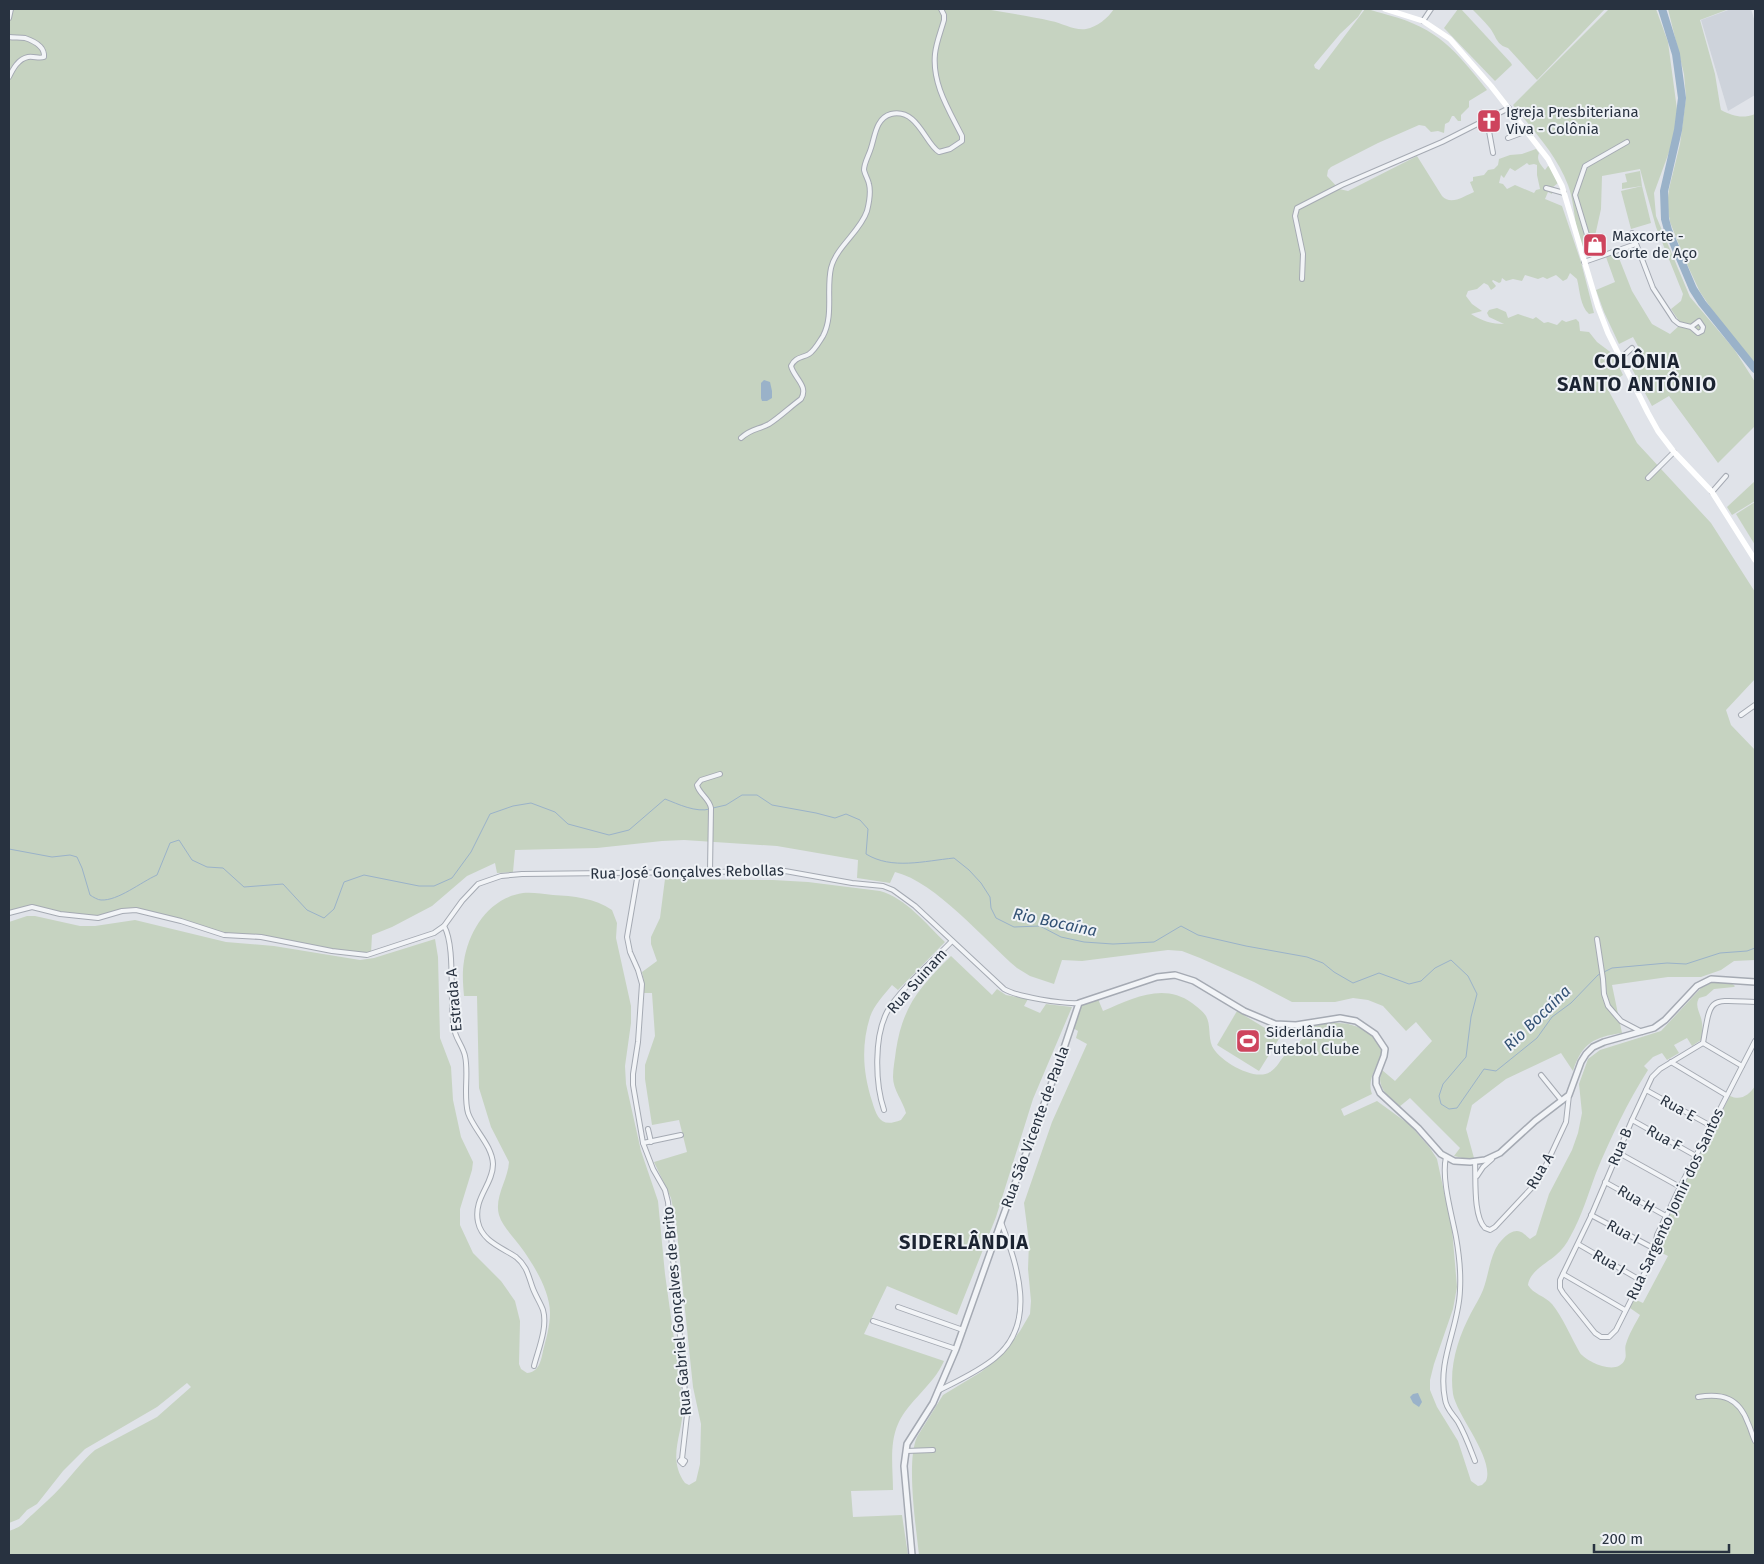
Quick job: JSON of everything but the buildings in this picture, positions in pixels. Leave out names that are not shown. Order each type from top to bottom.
[{"type":"main road","points":[[1385,9],[1423,22],[1450,40],[1510,108],[1556,172],[1598,307],[1620,359],[1653,423],[1674,452],[1712,492],[1755,560]]},
{"type":"street","points":[[9,18],[11,9]]},
{"type":"street","points":[[741,438],[753,429],[764,426],[774,420],[804,395],[803,387],[791,366],[795,360],[810,354],[824,333],[828,318],[831,266],[860,224],[867,209],[870,191],[864,168],[875,134],[882,121],[891,114],[904,116],[921,127],[932,146],[939,152],[950,149],[962,141],[962,136],[936,78],[935,55],[944,20],[941,9]]},
{"type":"street","points":[[1423,22],[1431,9]]},
{"type":"street","points":[[9,37],[24,38],[42,47],[44,51],[44,56],[41,58],[27,57],[16,64],[9,77]]},
{"type":"street","points":[[1302,279],[1303,254],[1295,216],[1300,206],[1342,185],[1434,146],[1510,108]]},
{"type":"street","points":[[1487,120],[1493,153]]},
{"type":"street","points":[[1508,138],[1527,131]]},
{"type":"street","points":[[1594,258],[1575,195],[1585,166],[1627,142]]},
{"type":"street","points":[[1546,188],[1564,193]]},
{"type":"street","points":[[1632,233],[1651,283],[1672,318],[1679,324],[1691,327]]},
{"type":"street","points":[[1584,262],[1636,244]]},
{"type":"street","points":[[1620,359],[1632,348]]},
{"type":"street","points":[[1648,478],[1674,452]]},
{"type":"street","points":[[1712,492],[1726,476]]},
{"type":"street","points":[[1741,715],[1755,705]]},
{"type":"street","points":[[710,871],[711,808],[710,802],[699,790],[698,785],[701,780],[720,774]]},
{"type":"street","name":"Rua José Gonçalves Rebollas","points":[[9,913],[32,907],[60,914],[98,918],[122,911],[136,910],[181,921],[224,935],[261,936],[332,951],[367,955],[434,933],[444,926],[471,890],[478,884],[494,878],[522,874],[785,870],[852,883],[887,887],[915,906],[952,942],[1008,991],[1058,1002],[1079,1003],[1157,978],[1175,975],[1194,981],[1244,1011],[1275,1024],[1296,1025],[1340,1018],[1356,1021],[1375,1034],[1385,1049],[1376,1077],[1380,1093],[1446,1157]]},
{"type":"street","name":"Rua Gabriel Gonçalves de Brito","points":[[638,873],[628,937],[630,952],[642,984],[638,1042],[633,1074],[634,1095],[643,1143],[653,1169],[665,1190],[668,1202],[687,1415],[682,1459]]},
{"type":"street","name":"Estrada A","points":[[444,926],[450,950],[454,1030],[465,1058],[468,1112],[489,1150],[493,1163],[478,1203],[478,1223],[482,1232],[489,1240],[518,1259],[527,1270],[534,1293],[540,1304],[544,1323],[534,1366]]},
{"type":"street","points":[[1597,939],[1605,998],[1614,1015],[1642,1032]]},
{"type":"street","name":"Rua Suinam","points":[[884,1110],[878,1088],[878,1064],[880,1036],[887,1012],[918,975],[952,942]]},
{"type":"street","points":[[1476,1178],[1483,1167],[1555,1107],[1562,1106],[1570,1095],[1581,1062],[1589,1050],[1604,1042],[1654,1028],[1662,1023],[1693,989],[1706,981],[1755,982]]},
{"type":"street","points":[[1742,1066],[1703,1043],[1709,1012],[1715,1002],[1755,1002]]},
{"type":"street","name":"Rua São Vicente de Paula","points":[[906,1450],[909,1440],[938,1391],[956,1349],[1079,1003]]},
{"type":"street","name":"Rua Sargento Jomir dos Santos","points":[[1563,1274],[1560,1284],[1563,1293],[1596,1333],[1606,1338],[1611,1336],[1615,1332],[1655,1249],[1656,1238],[1680,1187],[1755,1041]]},
{"type":"street","name":"Rua B","points":[[1563,1274],[1654,1074],[1703,1043]]},
{"type":"street","points":[[1671,1062],[1726,1096]]},
{"type":"street","points":[[1541,1075],[1566,1114]]},
{"type":"street","name":"Rua E","points":[[1646,1090],[1711,1126]]},
{"type":"street","name":"Rua A","points":[[1476,1178],[1479,1220],[1486,1229],[1490,1230],[1539,1180],[1564,1125],[1570,1095]]},
{"type":"street","name":"Rua F","points":[[1632,1120],[1696,1156]]},
{"type":"street","points":[[648,1129],[651,1142]]},
{"type":"street","points":[[643,1143],[681,1135]]},
{"type":"street","points":[[1617,1152],[1680,1187]]},
{"type":"street","points":[[1475,1461],[1462,1430],[1446,1405],[1443,1389],[1443,1366],[1458,1309],[1460,1289],[1456,1236],[1450,1214],[1445,1169],[1446,1157],[1458,1162],[1475,1162],[1495,1157]]},
{"type":"street","points":[[1475,1162],[1476,1178]]},
{"type":"street","name":"Rua H","points":[[1605,1182],[1666,1216]]},
{"type":"street","name":"Rua I","points":[[1591,1215],[1655,1249]]},
{"type":"street","points":[[938,1391],[996,1357],[1009,1342],[1019,1320],[1022,1309],[1021,1294],[1012,1251],[1001,1222]]},
{"type":"street","name":"Rua J","points":[[1578,1244],[1640,1280]]},
{"type":"street","points":[[1563,1274],[1625,1310]]},
{"type":"street","points":[[898,1307],[962,1330]]},
{"type":"street","points":[[873,1321],[956,1349]]},
{"type":"street","points":[[1698,1397],[1721,1396],[1735,1402],[1746,1416],[1755,1441]]},
{"type":"street","points":[[912,1555],[904,1466],[906,1450],[933,1450]]},
{"type":"shaded area","points":[[1731,9],[1751,9],[1755,22],[1755,95],[1728,111],[1701,20]]},
{"type":"green space","points":[[9,9],[985,9],[1043,19],[1073,28],[1086,29],[1105,19],[1114,9],[1363,9],[1358,17],[1340,34],[1314,65],[1319,70],[1365,9],[1405,20],[1433,34],[1445,43],[1487,90],[1469,101],[1469,107],[1461,115],[1461,121],[1452,116],[1449,122],[1445,124],[1444,133],[1438,131],[1431,132],[1425,126],[1419,125],[1331,167],[1328,170],[1327,176],[1339,189],[1348,191],[1417,156],[1442,196],[1453,200],[1474,192],[1470,182],[1473,181],[1473,177],[1484,175],[1488,170],[1494,169],[1498,165],[1499,159],[1536,149],[1539,153],[1538,158],[1541,164],[1545,170],[1548,166],[1551,167],[1558,183],[1553,187],[1552,194],[1548,192],[1545,199],[1562,206],[1581,262],[1594,313],[1589,314],[1586,311],[1582,303],[1577,279],[1570,273],[1567,279],[1563,281],[1556,275],[1547,279],[1543,277],[1538,279],[1525,275],[1522,281],[1513,279],[1506,281],[1502,278],[1499,283],[1492,281],[1496,286],[1491,290],[1484,283],[1477,289],[1468,291],[1466,296],[1472,304],[1482,311],[1471,314],[1487,322],[1500,324],[1504,324],[1489,317],[1487,313],[1489,310],[1497,308],[1506,312],[1508,318],[1518,314],[1533,319],[1536,317],[1544,323],[1548,322],[1557,325],[1562,320],[1566,322],[1576,319],[1579,322],[1580,331],[1589,332],[1597,342],[1613,354],[1623,375],[1606,386],[1637,443],[1711,523],[1755,592],[1755,679],[1726,710],[1731,725],[1755,750],[1755,960],[1734,961],[1721,970],[1701,977],[1668,977],[1612,985],[1622,1033],[1597,1039],[1590,1043],[1581,1054],[1573,1071],[1561,1053],[1506,1079],[1472,1105],[1466,1129],[1474,1158],[1467,1159],[1454,1156],[1460,1148],[1410,1098],[1399,1107],[1381,1086],[1380,1076],[1382,1070],[1395,1081],[1432,1041],[1416,1022],[1406,1031],[1383,1006],[1368,1000],[1353,998],[1335,1002],[1292,1002],[1254,982],[1200,958],[1182,951],[1168,950],[1082,961],[1062,960],[1054,984],[1030,976],[1017,968],[943,899],[911,878],[895,872],[890,883],[857,878],[858,860],[777,846],[684,840],[597,848],[515,850],[513,872],[497,873],[495,863],[467,876],[432,906],[392,927],[372,935],[371,953],[361,954],[259,935],[226,935],[135,909],[98,917],[60,913],[39,908],[9,912]],"holes":[[[1527,163],[1529,165],[1537,165],[1540,189],[1534,193],[1515,185],[1507,189],[1503,184],[1499,183],[1501,175],[1504,178],[1510,168],[1515,171]]]},
{"type":"green space","points":[[1458,9],[1461,9],[1511,63],[1512,65],[1495,81],[1444,28]]},
{"type":"green space","points":[[1472,9],[1605,9],[1537,80],[1508,48],[1501,45],[1489,27]]},
{"type":"green space","points":[[1609,9],[1656,9],[1668,42],[1678,117],[1672,144],[1654,193],[1656,216],[1690,297],[1734,349],[1755,382],[1755,426],[1718,463],[1669,396],[1652,406],[1631,367],[1645,359],[1633,337],[1619,344],[1596,290],[1615,282],[1606,257],[1617,253],[1632,291],[1652,324],[1670,334],[1681,324],[1671,309],[1681,301],[1683,294],[1656,227],[1640,169],[1602,176],[1601,209],[1591,254],[1586,256],[1579,240],[1571,193],[1558,163],[1513,105]]},
{"type":"green space","points":[[1668,9],[1729,9],[1700,20],[1715,74],[1721,110],[1738,116],[1755,114],[1755,363],[1717,317],[1700,292],[1670,222],[1667,205],[1669,189],[1680,144],[1686,97],[1684,74]]},
{"type":"green space","points":[[1640,171],[1642,186],[1622,189],[1622,183],[1627,182],[1625,174]]},
{"type":"green space","points":[[1642,186],[1651,223],[1631,229],[1621,191]]},
{"type":"green space","points":[[1755,481],[1755,501],[1732,515],[1727,507]]},
{"type":"green space","points":[[1755,502],[1755,545],[1736,514]]},
{"type":"green space","points":[[665,879],[773,880],[808,882],[880,891],[907,905],[945,942],[898,990],[892,985],[877,1004],[870,1017],[865,1038],[865,1070],[874,1107],[878,1117],[884,1122],[889,1123],[901,1120],[906,1113],[893,1082],[896,1050],[903,1021],[914,998],[930,977],[951,956],[992,995],[997,989],[1006,995],[1028,999],[1024,1006],[1040,1013],[1046,1004],[1072,1007],[1033,1099],[996,1217],[957,1315],[887,1286],[864,1334],[944,1361],[934,1378],[908,1408],[898,1424],[892,1448],[893,1490],[851,1491],[853,1517],[902,1515],[908,1555],[9,1555],[9,1531],[20,1526],[51,1498],[90,1454],[157,1417],[191,1387],[187,1383],[157,1407],[85,1449],[63,1471],[37,1504],[27,1510],[19,1519],[9,1523],[9,922],[27,916],[80,926],[95,926],[135,920],[226,942],[274,946],[360,960],[374,958],[435,939],[438,957],[440,1038],[451,1067],[453,1100],[461,1137],[473,1162],[460,1209],[460,1225],[473,1253],[501,1281],[515,1301],[520,1321],[519,1364],[521,1369],[527,1373],[534,1371],[540,1362],[549,1328],[549,1305],[545,1288],[537,1272],[503,1224],[499,1215],[498,1202],[509,1162],[491,1127],[479,1088],[477,996],[464,996],[464,961],[471,938],[483,917],[500,901],[511,896],[530,893],[576,897],[591,900],[612,910],[617,923],[616,938],[631,1006],[631,1023],[625,1066],[626,1084],[641,1151],[658,1201],[665,1274],[683,1404],[683,1415],[676,1454],[677,1464],[685,1483],[689,1485],[696,1481],[700,1464],[701,1424],[693,1387],[676,1223],[671,1198],[654,1162],[687,1152],[679,1120],[652,1125],[645,1079],[645,1065],[655,1036],[652,993],[644,993],[642,972],[657,961],[651,944],[651,937],[660,918]]},
{"type":"green space","points":[[1711,983],[1731,983],[1735,986],[1714,989],[1706,996],[1699,998],[1697,1007],[1702,1025],[1701,1040],[1692,1046],[1687,1038],[1674,1045],[1679,1053],[1667,1060],[1662,1053],[1653,1057],[1644,1066],[1648,1070],[1633,1094],[1613,1134],[1574,1229],[1562,1249],[1535,1271],[1528,1285],[1556,1309],[1584,1357],[1602,1366],[1616,1367],[1621,1364],[1626,1357],[1625,1346],[1627,1340],[1640,1315],[1630,1308],[1634,1299],[1643,1303],[1668,1256],[1658,1251],[1658,1244],[1676,1200],[1730,1096],[1738,1098],[1744,1096],[1755,1086],[1755,1555],[919,1555],[912,1478],[912,1462],[917,1437],[943,1395],[981,1372],[1001,1356],[1030,1314],[1029,1242],[1024,1203],[1052,1122],[1087,1044],[1076,1038],[1078,1031],[1073,1028],[1082,1004],[1098,999],[1103,1011],[1136,998],[1159,993],[1181,997],[1192,1003],[1206,1016],[1212,1046],[1216,1052],[1238,1068],[1256,1074],[1270,1072],[1275,1068],[1287,1052],[1305,1037],[1304,1028],[1328,1024],[1350,1024],[1364,1030],[1375,1039],[1382,1051],[1372,1077],[1372,1094],[1341,1109],[1344,1116],[1377,1101],[1410,1125],[1437,1159],[1452,1229],[1457,1287],[1453,1309],[1434,1364],[1430,1380],[1430,1390],[1437,1407],[1458,1441],[1471,1481],[1478,1486],[1486,1481],[1485,1461],[1456,1403],[1453,1394],[1452,1373],[1459,1342],[1466,1323],[1483,1290],[1495,1250],[1502,1239],[1509,1233],[1521,1232],[1530,1239],[1536,1235],[1549,1194],[1572,1150],[1578,1133],[1582,1113],[1579,1084],[1588,1059],[1600,1050],[1661,1031],[1702,987]]},
{"type":"green space","name":"Siderlândia Futebol Clube","points":[[1237,1011],[1280,1037],[1259,1071],[1217,1045]]},
{"type":"water","points":[[764,380],[770,382],[772,391],[772,398],[767,401],[762,401],[761,398],[761,383]]},
{"type":"water","points":[[1418,1393],[1422,1402],[1419,1407],[1413,1403],[1410,1397]]},
{"type":"waterway","points":[[1662,9],[1676,54],[1682,98],[1678,130],[1664,191],[1665,219],[1693,289],[1755,369]]},
{"type":"waterway","name":"Rio Bocaína","points":[[713,808],[726,805],[742,795],[757,795],[772,805],[835,818],[846,814],[860,820],[868,829],[866,854],[886,862],[897,863],[954,858],[981,883],[990,897],[991,908],[996,918],[1014,927],[1040,926],[1061,937],[1084,942],[1113,944],[1154,942],[1181,926],[1198,935],[1307,957],[1323,963],[1353,983],[1379,973],[1409,984],[1421,981],[1435,968],[1451,960],[1468,976],[1477,994],[1471,1017],[1466,1057],[1443,1084],[1439,1096],[1441,1104],[1449,1109],[1457,1108],[1484,1069],[1496,1071],[1537,1038],[1552,1017],[1571,1003],[1598,975],[1612,968],[1667,963],[1686,964],[1720,953],[1747,951],[1755,948]]},
{"type":"waterway","name":"Rio Bocaína","points":[[9,849],[52,857],[70,855],[77,857],[90,895],[101,900],[115,898],[157,875],[170,843],[179,840],[192,860],[207,867],[223,868],[244,887],[283,884],[307,910],[324,918],[334,909],[344,882],[364,875],[419,886],[434,886],[452,878],[471,852],[490,814],[513,806],[531,803],[555,812],[568,824],[609,835],[629,830],[665,799],[693,809],[710,809]]},
{"type":"place","name":"Igreja Presbiteriana Viva - Colônia","points":[[1489,121]]},
{"type":"place","name":"Maxcorte - Corte de Aço","points":[[1595,245]]},
{"type":"place","name":"Siderlândia Futebol Clube","points":[[1248,1041]]},
{"type":"district","name":"COLÔNIA SANTO ANTÔNIO","points":[[1637,372]]},
{"type":"district","name":"SIDERLÂNDIA","points":[[964,1242]]}]
